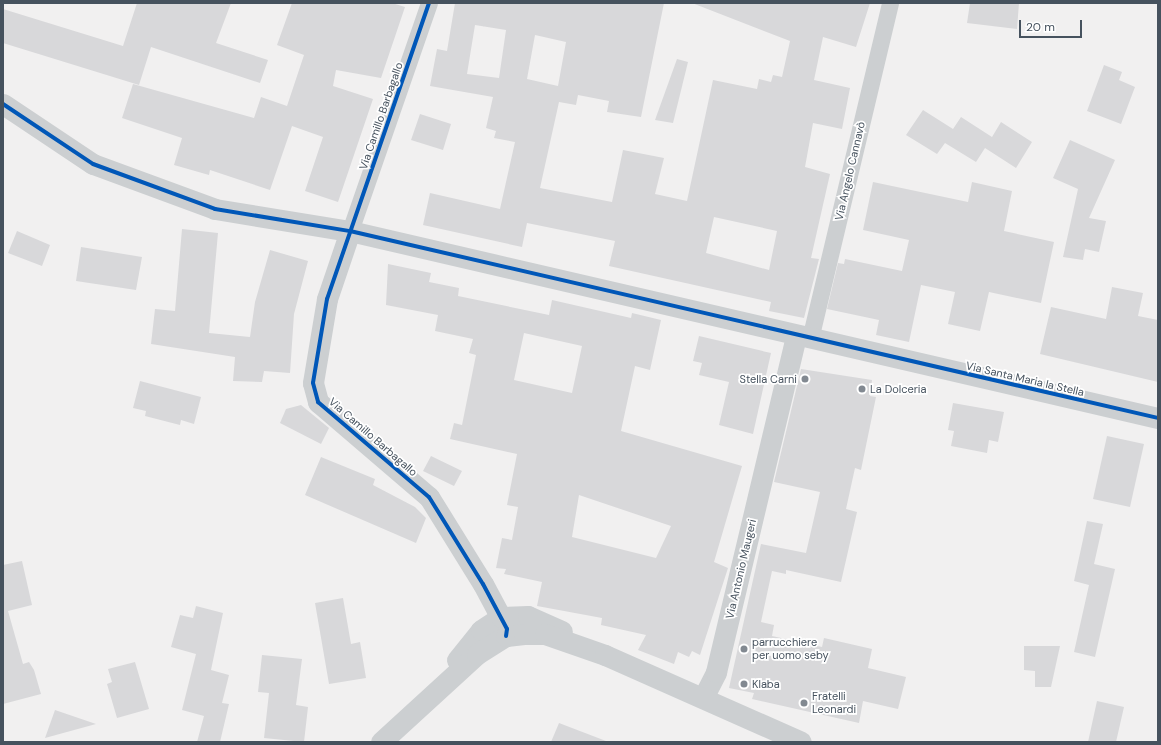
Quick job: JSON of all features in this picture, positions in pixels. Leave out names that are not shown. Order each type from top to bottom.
[{"type":"street","name":"Via Camillo Barbagallo","points":[[429,3],[327,299],[313,384],[318,402],[429,497],[504,627]]},
{"type":"street","name":"Via Angelo Cannavò","points":[[803,338],[890,3]]},
{"type":"street","name":"Via Santa Maria la Stella","points":[[3,104],[93,164],[149,187],[215,209],[350,231],[803,338],[1158,418]]},
{"type":"street","name":"Via Antonio Maugeri","points":[[704,696],[716,672],[803,338]]},
{"type":"street","points":[[381,742],[421,706],[481,630],[504,627],[528,616],[545,621],[605,655],[704,696],[801,742]]},
{"type":"building","points":[[137,3],[231,3],[216,43],[268,60],[260,83],[151,47],[139,85],[3,43],[3,9],[123,46]]},
{"type":"building","points":[[292,3],[392,3],[405,7],[381,78],[336,70],[333,86],[373,99],[338,202],[305,191],[323,137],[292,126],[270,190],[210,170],[209,175],[174,165],[182,138],[122,118],[133,84],[254,118],[261,97],[287,106],[304,55],[277,45]]},
{"type":"building","points":[[455,3],[664,3],[641,117],[607,112],[609,101],[578,95],[576,105],[559,102],[540,188],[612,202],[623,150],[664,158],[655,194],[687,201],[713,80],[757,89],[759,79],[771,82],[773,75],[782,77],[790,41],[692,3],[870,3],[856,47],[823,37],[814,80],[850,88],[842,129],[813,123],[805,167],[830,174],[811,258],[819,259],[804,318],[769,311],[771,302],[609,266],[615,241],[527,223],[522,247],[423,225],[430,193],[500,209],[515,142],[494,138],[496,131],[486,128],[493,97],[430,86],[437,49],[447,51]],"holes":[[[475,25],[506,30],[499,78],[467,74]],[[535,35],[566,42],[558,86],[527,79]],[[714,217],[777,231],[769,270],[706,253]]]},
{"type":"building","points":[[970,3],[1019,3],[1017,29],[967,23]]},
{"type":"building","points":[[677,59],[688,62],[673,123],[655,120]]},
{"type":"building","points":[[1104,65],[1122,72],[1119,80],[1135,87],[1121,124],[1087,111]]},
{"type":"building","points":[[923,110],[953,129],[961,117],[992,137],[1001,122],[1032,142],[1016,168],[985,148],[976,162],[945,143],[937,154],[906,135]]},
{"type":"building","points":[[420,114],[451,124],[443,150],[411,140]]},
{"type":"building","points":[[1070,140],[1115,160],[1089,218],[1106,221],[1099,252],[1085,249],[1083,260],[1063,257],[1078,189],[1053,178]]},
{"type":"building","points":[[873,182],[968,202],[972,182],[1012,191],[1004,231],[1054,242],[1041,303],[989,292],[980,331],[948,324],[955,292],[921,285],[909,342],[876,335],[879,320],[827,309],[838,263],[844,264],[845,259],[902,271],[909,240],[863,230]]},
{"type":"building","points":[[182,229],[218,233],[209,333],[250,337],[255,302],[270,250],[308,261],[294,314],[290,373],[264,371],[262,382],[233,381],[235,357],[151,344],[155,309],[175,311]]},
{"type":"building","points":[[17,231],[50,245],[42,266],[8,253]]},
{"type":"building","points":[[81,247],[142,257],[136,290],[76,281]]},
{"type":"building","points":[[388,264],[431,273],[429,282],[459,288],[458,296],[549,315],[552,300],[631,318],[632,313],[661,320],[650,370],[635,366],[621,431],[742,466],[714,562],[728,568],[700,655],[692,651],[689,657],[678,652],[674,664],[638,650],[646,635],[601,625],[602,618],[537,606],[542,582],[504,574],[506,569],[496,568],[502,538],[512,540],[518,507],[507,505],[517,454],[450,439],[454,423],[462,425],[476,355],[469,353],[473,339],[435,331],[438,315],[386,305]],"holes":[[[524,333],[582,346],[572,393],[514,380]],[[579,495],[671,526],[656,558],[572,537]]]},
{"type":"building","points":[[1112,287],[1143,293],[1138,316],[1158,320],[1158,382],[1040,354],[1051,307],[1106,319]]},
{"type":"building","points":[[699,336],[771,353],[753,434],[719,425],[729,382],[699,375],[702,363],[693,361]]},
{"type":"building","points":[[801,369],[872,380],[870,396],[876,397],[861,470],[855,468],[846,509],[857,512],[841,582],[786,570],[786,574],[772,571],[761,622],[774,625],[772,636],[822,647],[824,638],[872,649],[868,668],[906,677],[898,709],[863,701],[859,723],[752,699],[754,693],[729,688],[761,544],[806,553],[820,492],[774,482]]},
{"type":"building","points":[[140,381],[201,397],[194,424],[181,420],[180,425],[145,416],[146,411],[133,408]]},
{"type":"building","points":[[953,403],[1004,412],[998,442],[989,440],[987,453],[951,446],[954,431],[948,430]]},
{"type":"building","points":[[301,405],[329,428],[321,444],[280,423],[286,409]]},
{"type":"building","points":[[1107,436],[1144,444],[1130,507],[1093,499]]},
{"type":"building","points":[[431,456],[462,471],[454,486],[423,471]]},
{"type":"building","points":[[321,457],[375,479],[373,485],[415,507],[426,518],[416,543],[305,495]]},
{"type":"building","points":[[1087,521],[1103,524],[1094,564],[1115,569],[1095,657],[1074,652],[1089,585],[1074,581]]},
{"type":"building","points":[[22,561],[32,605],[8,611],[23,664],[29,662],[34,670],[41,694],[3,704],[3,565]]},
{"type":"building","points":[[343,598],[351,644],[360,642],[366,678],[329,684],[315,603]]},
{"type":"building","points":[[196,606],[223,613],[211,670],[229,675],[222,703],[229,704],[220,742],[197,742],[204,716],[182,710],[196,654],[171,647],[180,615],[193,618]]},
{"type":"building","points":[[1024,646],[1060,646],[1051,687],[1035,687],[1035,671],[1024,670]]},
{"type":"building","points":[[262,655],[302,659],[296,705],[308,707],[304,742],[264,738],[269,693],[258,692]]},
{"type":"building","points":[[135,662],[149,709],[117,718],[107,684],[112,682],[108,669]]},
{"type":"building","points":[[1097,701],[1124,707],[1116,742],[1088,742]]},
{"type":"building","points":[[55,710],[96,724],[45,738]]},
{"type":"building","points":[[559,723],[606,741],[606,742],[551,742]]},
{"type":"cycle path","points":[[429,3],[327,299],[313,383],[318,402],[429,497],[483,584],[507,629],[506,636]]},
{"type":"cycle path","points":[[3,104],[93,164],[215,209],[350,231],[1158,418]]},
{"type":"place","name":"Stella Carni","points":[[805,379]]},
{"type":"place","name":"La Dolceria","points":[[862,389]]},
{"type":"place","name":"parrucchiere per uomo seby","points":[[744,649]]},
{"type":"place","name":"Klaba","points":[[744,684]]},
{"type":"place","name":"Fratelli Leonardi","points":[[804,703]]}]
